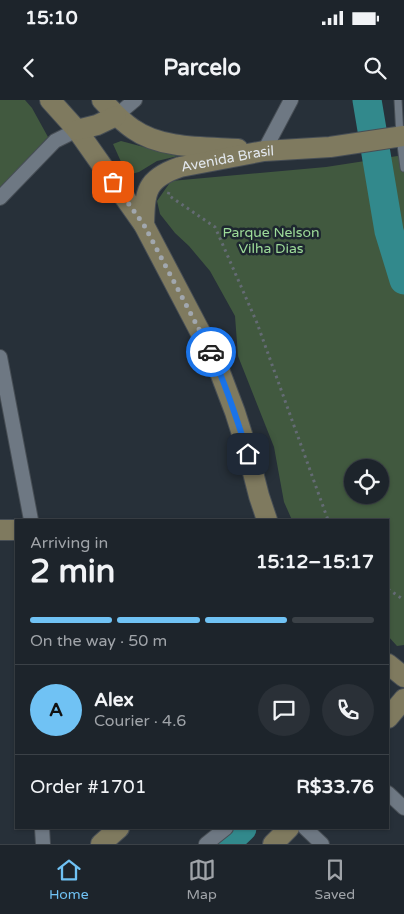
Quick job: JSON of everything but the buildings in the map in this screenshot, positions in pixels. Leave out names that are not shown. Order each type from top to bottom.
[{"type":"main road","points":[[50,100],[77,130],[144,225],[179,290],[218,367],[235,412],[267,519]]},
{"type":"main road","name":"Avenida Brasil","points":[[102,100],[116,116],[134,130],[149,138],[172,144],[264,151]]},
{"type":"main road","points":[[77,130],[98,125],[116,116]]},
{"type":"main road","points":[[264,151],[330,147],[402,136]]},
{"type":"main road","name":"Avenida Brasil","points":[[144,225],[146,196],[153,182],[161,176],[180,167],[264,151]]},
{"type":"main road","points":[[0,530],[15,530]]},
{"type":"main road","points":[[389,665],[404,677]]},
{"type":"main road","points":[[389,717],[404,699]]},
{"type":"main road","points":[[101,844],[118,829]]},
{"type":"main road","points":[[273,844],[288,829]]},
{"type":"street","points":[[116,116],[135,100]]},
{"type":"street","points":[[264,151],[291,100]]},
{"type":"street","points":[[0,198],[55,141],[77,130]]},
{"type":"street","points":[[0,357],[30,519]]},
{"type":"street","points":[[389,794],[404,808]]},
{"type":"street","points":[[42,829],[43,844]]},
{"type":"street","points":[[206,844],[225,829]]},
{"type":"street","points":[[306,829],[322,844]]},
{"type":"lane","points":[[398,100],[404,168]]},
{"type":"path","points":[[169,187],[168,195],[215,227],[257,323],[328,519]]},
{"type":"path","points":[[389,590],[404,600]]},
{"type":"green space","points":[[0,100],[25,100],[32,108],[48,137],[0,189]]},
{"type":"green space","points":[[121,141],[178,156],[157,161],[139,172],[127,175],[113,144]]},
{"type":"green space","name":"Parque Nelson Vilha Dias","points":[[404,155],[404,645],[397,646],[389,637],[389,519],[292,519],[284,502],[274,447],[238,356],[235,316],[210,271],[160,214],[157,201],[171,181],[326,167]]},
{"type":"waterway","points":[[367,100],[389,231],[404,280]]},
{"type":"waterway","points":[[225,844],[241,829]]},
{"type":"way so far","points":[[113,182],[144,225],[211,352]]},
{"type":"route","points":[[211,352],[235,412],[248,454]]}]
